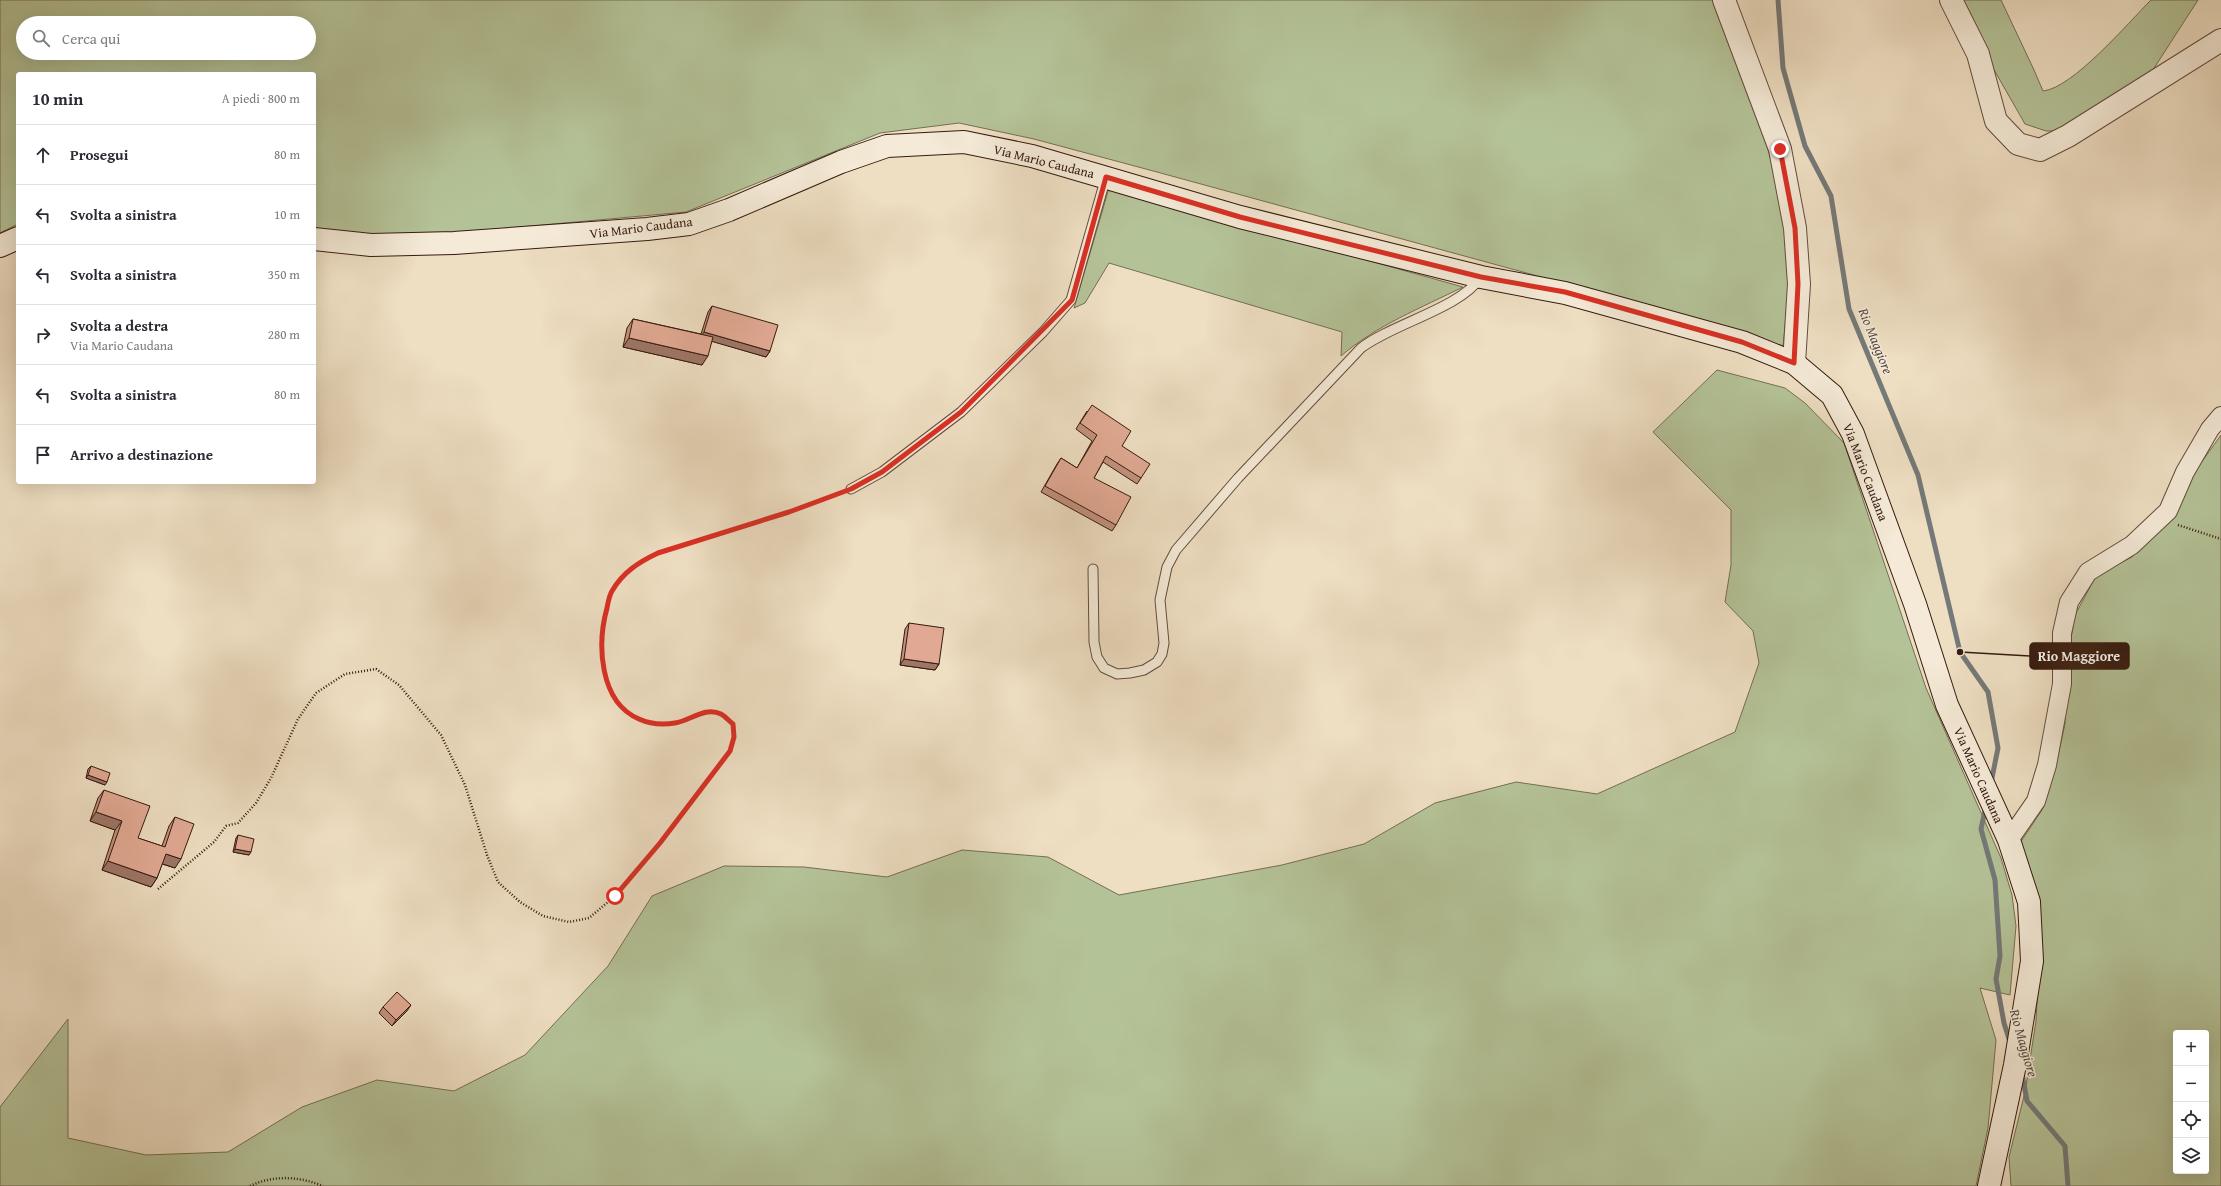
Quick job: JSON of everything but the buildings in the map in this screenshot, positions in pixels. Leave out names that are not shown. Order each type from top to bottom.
[{"type":"main road","points":[[1724,0],[1780,149],[1795,228],[1798,284],[1794,363]]},
{"type":"main road","points":[[1951,0],[1978,54],[1996,121],[2018,144],[2040,150],[2068,136],[2221,40]]},
{"type":"main road","name":"Via Mario Caudana","points":[[316,239],[371,245],[454,243],[647,229],[689,224],[729,210],[841,162],[887,146],[964,142],[1032,156],[1240,217],[1481,277],[1565,292],[1742,342],[1794,363],[1832,395],[1853,434],[1915,604],[1947,705],[2009,840],[2029,902],[2032,961],[2017,1055],[1989,1186]]},
{"type":"main road","points":[[0,246],[16,239]]},
{"type":"street","points":[[2009,840],[2036,801],[2047,765],[2062,684],[2062,633],[2069,602],[2088,572],[2132,545],[2168,511],[2185,472],[2210,429],[2221,416]]},
{"type":"lane","points":[[851,489],[882,472],[961,412],[1072,300],[1106,177]]},
{"type":"lane","points":[[1093,569],[1094,642],[1097,658],[1104,668],[1117,674],[1144,670],[1157,662],[1162,654],[1164,643],[1160,600],[1167,567],[1176,550],[1213,506],[1361,348],[1390,330],[1452,302],[1467,292],[1481,277]]},
{"type":"path","points":[[158,889],[214,842],[226,826],[238,823],[256,803],[271,778],[298,719],[316,693],[345,674],[376,669],[399,685],[441,735],[465,785],[487,855],[498,882],[520,902],[543,916],[569,922],[589,918],[615,896],[660,843],[730,751],[734,737],[733,724],[720,714],[707,712],[676,723],[656,724],[638,719],[621,706],[608,683],[601,655],[604,620],[611,591],[625,574],[639,562],[658,553],[789,512],[851,489]]},
{"type":"path","points":[[2154,524],[2176,525],[2221,539]]},
{"type":"path","points":[[250,1186],[272,1178],[308,1180],[323,1186]]},
{"type":"green space","points":[[0,0],[1717,0],[1721,21],[1765,138],[1787,220],[1790,270],[1783,347],[1746,333],[1157,172],[1034,139],[959,123],[880,133],[686,212],[454,233],[373,235],[316,229],[316,72],[16,72],[16,225],[0,233]]},
{"type":"green space","points":[[1958,0],[2001,0],[2043,91],[2055,87],[2069,79],[2084,67],[2115,38],[2151,0],[2198,0],[2149,76],[2065,131],[2046,131],[2025,124],[1985,54]]},
{"type":"green space","points":[[1109,188],[1463,287],[1384,326],[1369,335],[1341,356],[1342,332],[1109,263],[1085,303],[1074,308]]},
{"type":"green space","points":[[1717,370],[1785,388],[1805,403],[1844,443],[1926,688],[2001,858],[2012,895],[2016,926],[2010,995],[1980,988],[1996,1040],[1988,1128],[1976,1186],[0,1186],[0,1107],[68,1019],[68,1138],[146,1155],[228,1152],[302,1107],[377,1080],[454,1091],[525,1055],[608,966],[652,896],[724,866],[804,867],[887,877],[962,850],[1048,857],[1119,895],[1282,865],[1364,844],[1435,803],[1516,782],[1597,794],[1735,732],[1759,663],[1753,631],[1725,602],[1731,565],[1731,510],[1653,432]]},
{"type":"green space","points":[[2221,435],[2221,1186],[2011,1186],[2009,1157],[2025,1092],[2036,1021],[2041,928],[2032,875],[2020,843],[2042,810],[2056,764],[2065,724],[2068,656],[2075,615],[2096,576],[2132,557],[2175,511],[2198,467]]},
{"type":"waterway","name":"Rio Maggiore","points":[[1778,0],[1783,68],[1805,146],[1831,196],[1849,309],[1918,475],[1960,652],[1988,692],[1998,748],[1991,783]]},
{"type":"waterway","name":"Rio Maggiore","points":[[1986,806],[1981,829],[1995,880],[2000,956],[1996,979],[2004,1023],[2010,1042]]},
{"type":"waterway","name":"Rio Maggiore","points":[[2022,1074],[2027,1101],[2065,1146],[2068,1186]]},
{"type":"place","name":"Rio Maggiore","points":[[1960,652]]},
{"type":"route","points":[[615,896],[660,843],[730,751],[734,737],[733,724],[720,714],[707,712],[676,723],[656,724],[638,719],[621,706],[608,683],[601,655],[604,620],[611,591],[625,574],[639,562],[658,553],[789,512],[851,489],[882,472],[961,412],[1043,332],[1072,300],[1106,177],[1240,217],[1481,277],[1565,292],[1742,342],[1794,363],[1798,284],[1795,228],[1780,149]]}]
